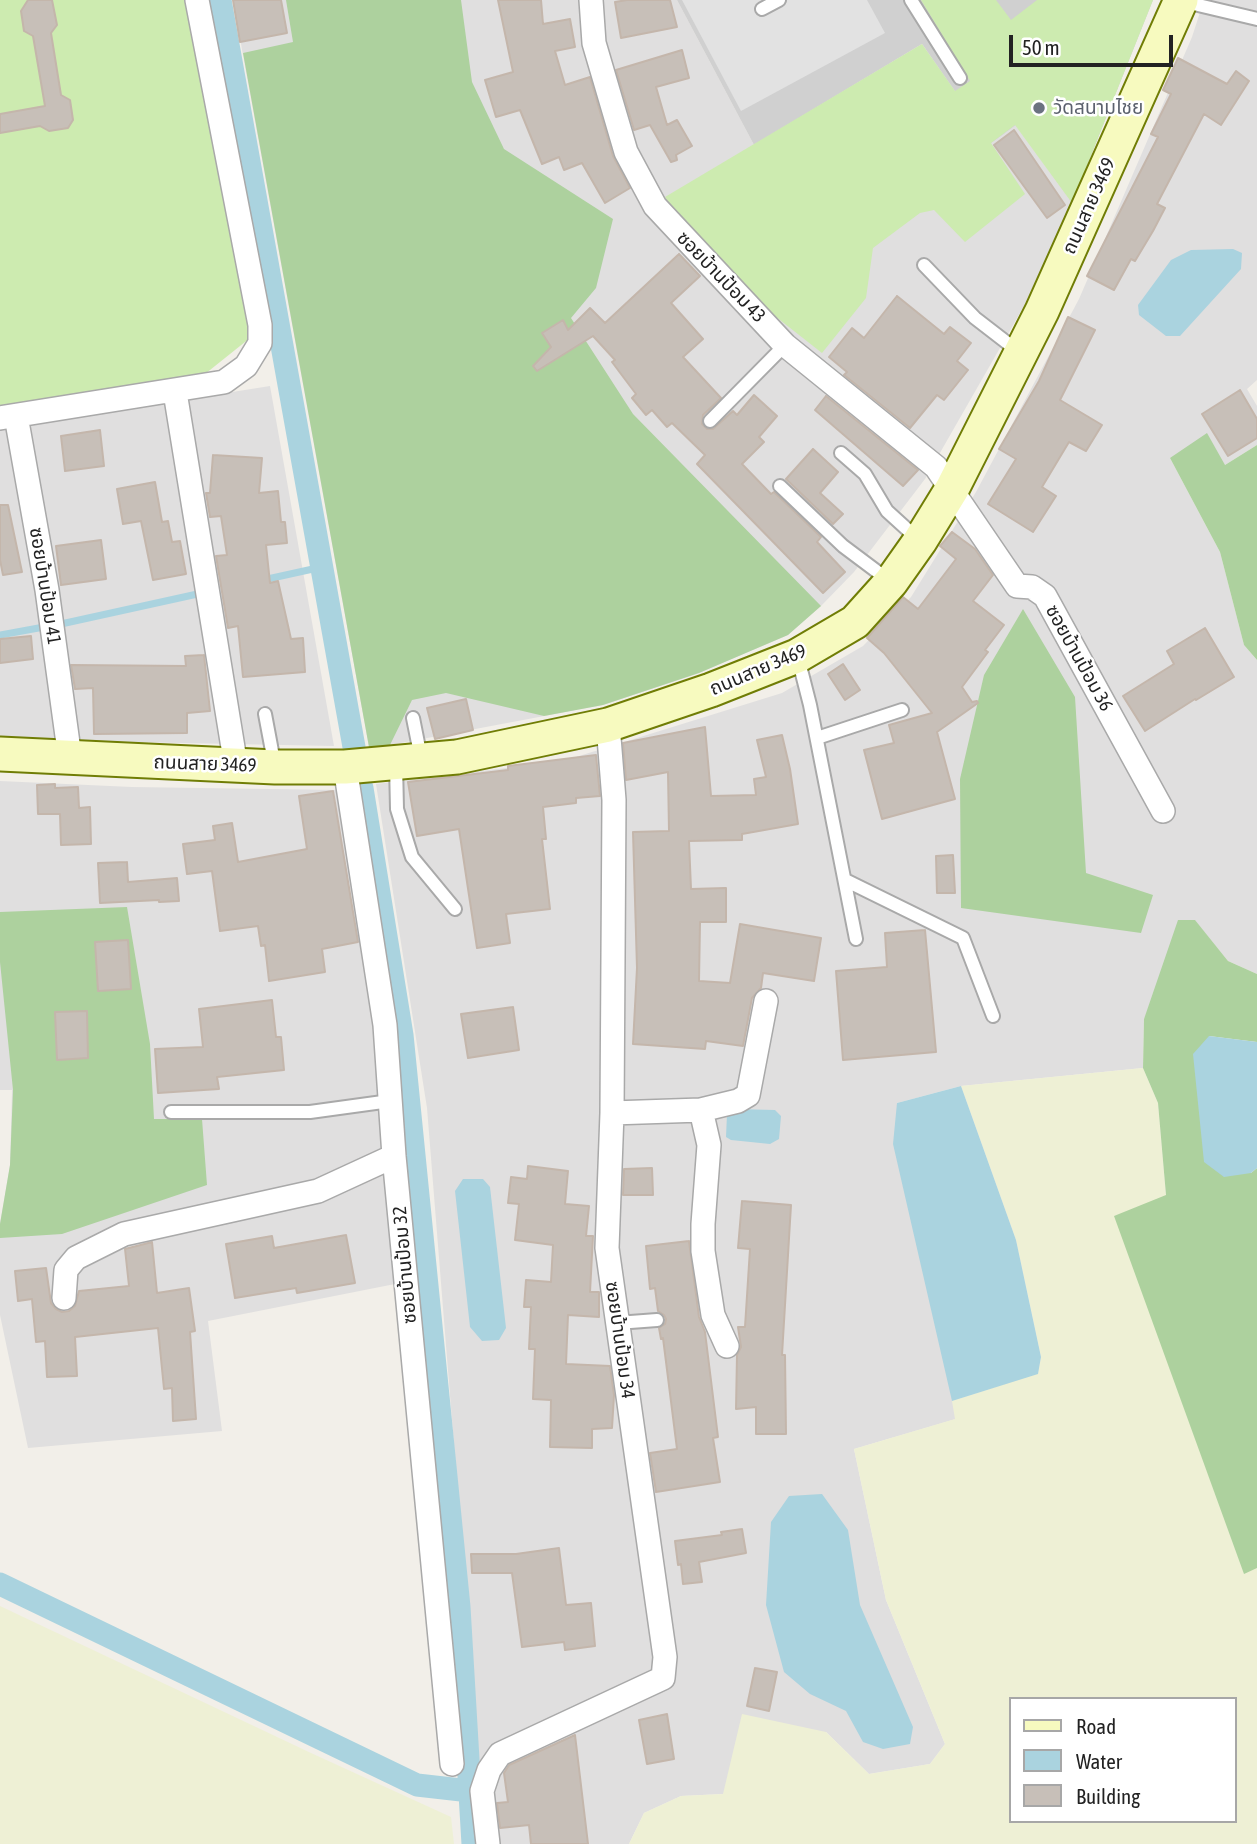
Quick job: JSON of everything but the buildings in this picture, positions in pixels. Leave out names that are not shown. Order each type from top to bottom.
[{"type":"street","points":[[8,417],[224,382],[246,366],[260,343],[260,325],[197,0]]},
{"type":"street","name":"ซอยบ้านป้อม 43","points":[[591,0],[594,43],[626,152],[654,206],[785,345],[936,467],[952,489]]},
{"type":"street","name":"ถนนสาย 3469","points":[[0,754],[275,767],[345,766],[457,757],[608,725],[711,690],[797,656],[855,621],[891,582],[952,489],[1022,354],[1180,0]]},
{"type":"street","points":[[175,392],[236,766]]},
{"type":"street","name":"ซอยบ้านป้อม 41","points":[[8,417],[47,590],[70,758]]},
{"type":"street","name":"ซอยบ้านป้อม 36","points":[[952,489],[1017,586],[1032,587],[1045,596],[1163,811]]},
{"type":"street","name":"ซอยบ้านป้อม 34","points":[[488,1844],[482,1791],[489,1770],[500,1754],[663,1678],[665,1657],[607,1248],[612,1113],[614,800],[608,725]]},
{"type":"street","name":"ซอยบ้านป้อม 32","points":[[345,766],[384,1024],[394,1156],[452,1764]]},
{"type":"street","points":[[612,1113],[701,1110],[738,1101],[748,1095],[766,1001]]},
{"type":"street","points":[[701,1110],[709,1145],[703,1251],[713,1315],[727,1346]]},
{"type":"street","points":[[64,1298],[66,1270],[76,1258],[124,1234],[318,1191],[394,1156]]},
{"type":"lane","points":[[762,9],[779,0]]},
{"type":"lane","points":[[911,0],[960,78]]},
{"type":"lane","points":[[1180,0],[1257,19]]},
{"type":"lane","points":[[924,265],[975,318],[1022,354]]},
{"type":"lane","points":[[710,421],[785,345]]},
{"type":"lane","points":[[841,453],[865,474],[887,511],[920,541]]},
{"type":"lane","points":[[779,486],[843,546],[891,582]]},
{"type":"lane","points":[[797,656],[817,738],[856,939]]},
{"type":"lane","points":[[817,738],[902,710]]},
{"type":"lane","points":[[265,714],[275,767]]},
{"type":"lane","points":[[412,719],[409,762],[397,809],[412,857],[455,909]]},
{"type":"lane","points":[[845,880],[963,938],[993,1016]]},
{"type":"lane","points":[[172,1112],[310,1112],[390,1101]]},
{"type":"lane","points":[[617,1323],[657,1320]]},
{"type":"shaded area","points":[[233,0],[677,0],[754,145],[922,44],[991,142],[1016,125],[1072,203],[1024,306],[925,479],[854,572],[788,635],[699,673],[603,705],[369,747]]},
{"type":"shaded area","name":"วัดสนามไชย","points":[[677,0],[1153,0],[1072,203],[1016,125],[991,143],[922,44],[754,145]]},
{"type":"shaded area","points":[[682,0],[867,0],[885,33],[741,111]]},
{"type":"shaded area","points":[[1204,0],[1257,0],[1257,380],[1247,389],[1257,406],[1257,445],[1225,465],[1170,458],[1220,552],[1244,645],[1257,660],[1257,974],[1228,961],[1195,921],[1144,1019],[1143,1068],[961,1086],[897,1103],[956,1419],[854,1449],[886,1600],[945,1744],[930,1764],[869,1774],[826,1732],[723,1794],[681,1796],[644,1813],[629,1844],[498,1844],[480,1770],[427,1108],[376,784],[563,761],[782,693],[863,646],[911,597],[976,492],[1079,299],[1192,37]]},
{"type":"shaded area","points":[[270,386],[334,746],[0,737],[0,429]]},
{"type":"shaded area","points":[[0,781],[132,787],[339,790],[371,979],[395,1284],[208,1321],[222,1431],[28,1448],[0,1315],[0,1223],[10,1165],[12,1090],[0,1090]]},
{"type":"green space","points":[[0,0],[185,0],[250,338],[200,378],[0,408]]},
{"type":"green space","points":[[286,0],[461,0],[472,82],[504,149],[613,219],[596,288],[571,318],[633,414],[821,606],[788,635],[699,673],[603,705],[544,716],[446,693],[412,700],[390,745],[369,747],[243,53],[293,42]]},
{"type":"green space","points":[[921,0],[996,0],[1011,20],[1037,0],[1153,0],[1072,203],[1015,125],[991,143],[1025,194],[965,242],[934,210],[920,213],[873,248],[866,298],[822,353],[766,309],[681,220],[665,197],[922,44],[955,91],[970,81]]},
{"type":"green space","points":[[1207,433],[1225,465],[1257,445],[1257,660],[1244,645],[1220,552],[1170,458]]},
{"type":"green space","points":[[1023,609],[1075,697],[1086,873],[1153,895],[1141,933],[961,908],[960,779],[984,675]]},
{"type":"green space","points":[[127,907],[150,1044],[154,1119],[202,1119],[207,1185],[62,1234],[0,1238],[10,1165],[13,1090],[0,962],[0,912]]},
{"type":"green space","points":[[1178,920],[1195,920],[1228,961],[1257,974],[1257,1042],[1209,1036],[1251,1173],[1257,1168],[1257,1568],[1244,1574],[1114,1216],[1166,1195],[1158,1103],[1143,1068],[1144,1019]]},
{"type":"green space","points":[[1143,1068],[1158,1103],[1166,1196],[1115,1216],[1244,1573],[1257,1568],[1257,1844],[629,1844],[644,1813],[681,1796],[723,1794],[742,1714],[826,1732],[869,1774],[930,1764],[945,1744],[886,1600],[854,1449],[955,1419],[952,1401],[1038,1373],[1041,1357],[1016,1240],[961,1086]]},
{"type":"green space","points":[[0,1606],[451,1817],[454,1844],[0,1844]]},
{"type":"water","points":[[1233,249],[1242,253],[1241,269],[1180,336],[1166,336],[1139,315],[1138,305],[1171,260],[1191,250]]},
{"type":"water","points":[[1209,1036],[1257,1042],[1257,1168],[1251,1173],[1224,1177],[1204,1162],[1193,1054]]},
{"type":"water","points":[[961,1086],[1016,1240],[1041,1357],[1038,1374],[952,1401],[893,1144],[897,1103]]},
{"type":"water","points":[[734,1109],[775,1110],[781,1116],[779,1139],[770,1144],[731,1140],[726,1137],[727,1114]]},
{"type":"water","points":[[463,1179],[483,1179],[490,1187],[506,1328],[499,1340],[482,1341],[470,1327],[455,1191]]},
{"type":"water","points":[[822,1494],[848,1530],[860,1605],[913,1727],[910,1744],[883,1749],[863,1742],[846,1711],[810,1694],[784,1672],[766,1605],[771,1522],[789,1496]]},
{"type":"waterway","points":[[220,0],[354,747]]},
{"type":"waterway","points":[[263,580],[322,567]]},
{"type":"waterway","points":[[61,624],[202,593]]},
{"type":"waterway","points":[[0,635],[44,627]]},
{"type":"waterway","points":[[362,788],[402,1035],[459,1607],[473,1844]]},
{"type":"waterway","points":[[0,1584],[417,1785],[470,1791]]},
{"type":"place","name":"วัดสนามไชย","points":[[1039,108]]}]
